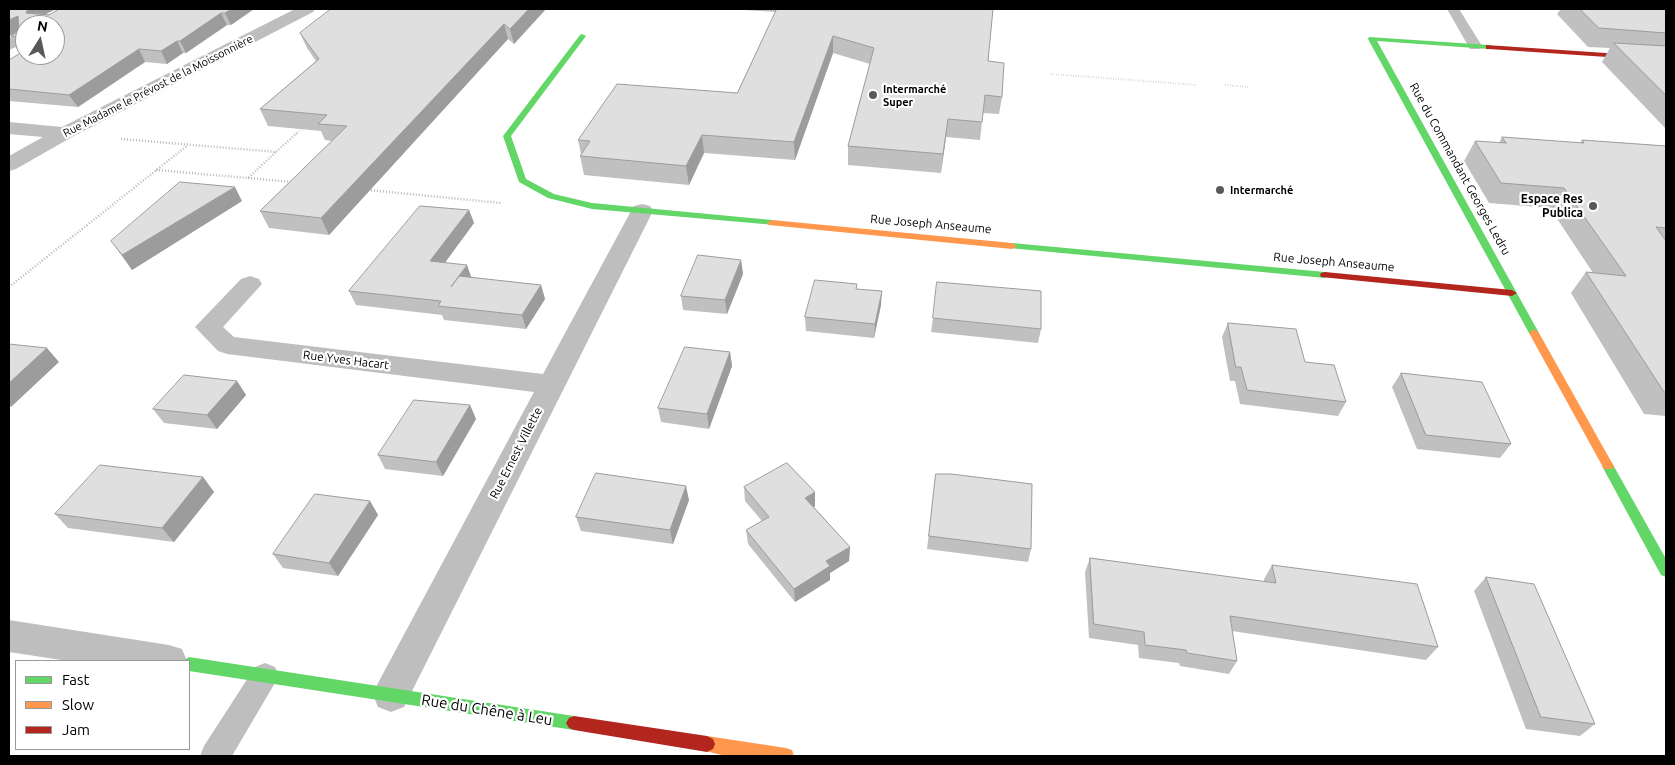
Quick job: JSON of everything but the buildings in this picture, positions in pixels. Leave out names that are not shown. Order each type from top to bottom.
[{"type":"street","name":"Rue Madame le Prévost de la Moissonnière","points":[[9,165],[65,133],[307,9]]},
{"type":"street","name":"Rue Joseph Anseaume","points":[[582,36],[507,136],[522,180],[551,196],[592,206],[1512,293]]},
{"type":"street","name":"Rue du Commandant Georges Ledru","points":[[1666,59],[1372,39],[1666,571]]},
{"type":"street","points":[[9,128],[65,133]]},
{"type":"street","name":"Rue Ernest Villette","points":[[391,695],[642,211]]},
{"type":"street","name":"Rue Yves Hacart","points":[[250,284],[208,327],[227,345],[552,385]]},
{"type":"street","points":[[9,636],[163,660]]},
{"type":"street","name":"Rue du Chêne à Leu","points":[[190,664],[786,756]]},
{"type":"lane","points":[[1452,9],[1475,46]]},
{"type":"lane","points":[[215,756],[265,676]]},
{"type":"path","points":[[1051,74],[1197,85]]},
{"type":"path","points":[[1225,85],[1248,87]]},
{"type":"path","points":[[248,178],[305,126]]},
{"type":"path","points":[[65,133],[276,152]]},
{"type":"path","points":[[9,287],[189,144]]},
{"type":"path","points":[[156,170],[297,183]]},
{"type":"path","points":[[366,190],[513,204],[551,196]]},
{"type":"traffic: fast","points":[[582,36],[507,136],[522,180],[551,196],[592,206],[772,223]]},
{"type":"traffic: fast","points":[[1489,47],[1372,39],[1534,333]]},
{"type":"traffic: fast","points":[[1012,246],[1325,275]]},
{"type":"traffic: fast","points":[[1608,466],[1666,571]]},
{"type":"traffic: fast","points":[[190,664],[574,723]]},
{"type":"traffic: slow","points":[[772,223],[1012,246]]},
{"type":"traffic: slow","points":[[1534,333],[1608,466]]},
{"type":"traffic: slow","points":[[707,744],[786,756]]},
{"type":"traffic: jam","points":[[1489,47],[1666,59]]},
{"type":"traffic: jam","points":[[1325,275],[1512,293]]},
{"type":"traffic: jam","points":[[574,723],[707,744]]},
{"type":"place","name":"Intermarché Super","points":[[873,95]]},
{"type":"place","name":"Intermarché","points":[[1220,190]]},
{"type":"place","name":"Espace Res Publica","points":[[1593,206]]}]
